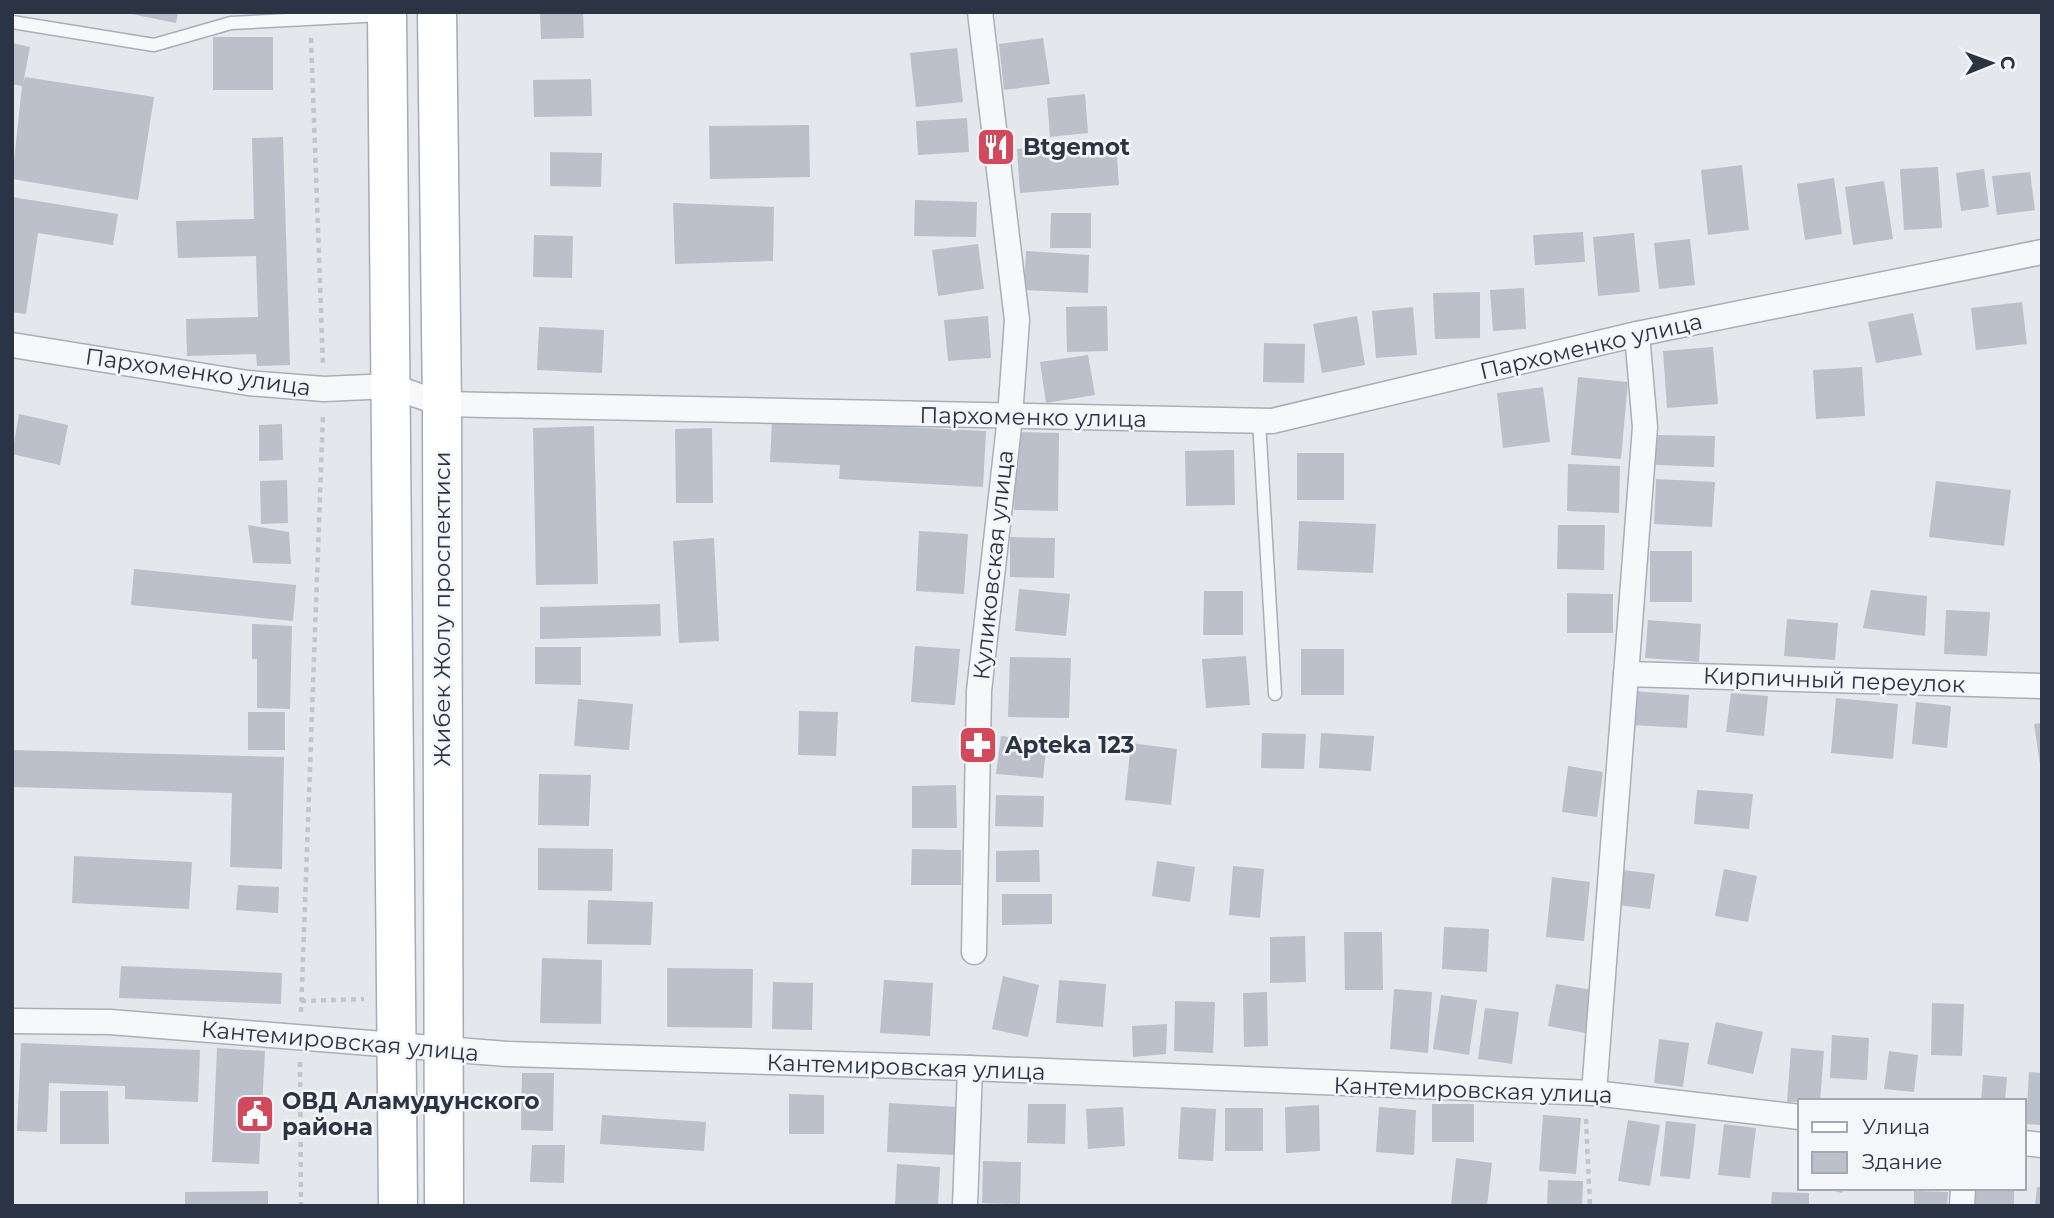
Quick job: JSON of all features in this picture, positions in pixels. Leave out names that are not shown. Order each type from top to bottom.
[{"type":"main road","name":"Жибек Жолу проспектиси","points":[[437,12],[442,404],[444,1206]]},
{"type":"main road","points":[[387,14],[398,1206]]},
{"type":"street","name":"Куликовская улица","points":[[974,952],[979,691],[1010,417],[1017,320],[980,12]]},
{"type":"street","name":"Пархоменко улица","points":[[12,345],[248,383],[324,389],[391,386],[442,404],[1272,421],[1637,334],[2042,252]]},
{"type":"street","points":[[1589,1092],[1645,427],[1637,334]]},
{"type":"street","name":"Кирпичный переулок","points":[[1626,674],[2042,686]]},
{"type":"street","name":"Кантемировская улица","points":[[12,1021],[110,1022],[444,1050],[1589,1092],[1798,1117]]},
{"type":"street","points":[[964,1206],[970,1068]]},
{"type":"lane","points":[[12,22],[153,45],[231,23],[387,14]]},
{"type":"lane","points":[[1259,421],[1275,694]]},
{"type":"path","points":[[301,1206],[301,1001],[324,389],[310,18]]},
{"type":"path","points":[[301,1001],[365,999]]},
{"type":"path","points":[[1589,1092],[1590,1206]]},
{"type":"building","points":[[122,12],[178,12],[176,23]]},
{"type":"building","points":[[583,12],[584,38],[541,39],[540,13]]},
{"type":"building","points":[[213,37],[273,37],[273,90],[213,90]]},
{"type":"building","points":[[1043,38],[1050,84],[1004,90],[999,44]]},
{"type":"building","points":[[12,43],[30,47],[23,84],[25,77],[154,97],[138,200],[12,179],[22,86],[12,84]]},
{"type":"building","points":[[957,48],[963,102],[916,107],[910,53]]},
{"type":"building","points":[[591,79],[592,116],[534,117],[533,80]]},
{"type":"building","points":[[1085,94],[1088,133],[1050,137],[1047,98]]},
{"type":"building","points":[[967,118],[969,152],[918,155],[916,121]]},
{"type":"building","points":[[809,125],[810,177],[710,179],[709,126]]},
{"type":"building","points":[[283,137],[290,365],[257,366],[256,354],[187,356],[186,319],[258,317],[256,256],[178,258],[176,221],[254,219],[252,138]]},
{"type":"building","points":[[1116,141],[1119,185],[1020,193],[1017,149]]},
{"type":"building","points":[[550,152],[602,153],[601,187],[550,186]]},
{"type":"building","points":[[1742,165],[1749,230],[1708,235],[1701,170]]},
{"type":"building","points":[[1938,167],[1942,228],[1904,230],[1900,169]]},
{"type":"building","points":[[1984,169],[1989,207],[1961,211],[1956,173]]},
{"type":"building","points":[[2030,172],[2035,210],[1997,215],[1992,176]]},
{"type":"building","points":[[1834,178],[1842,234],[1805,240],[1797,184]]},
{"type":"building","points":[[1884,181],[1893,239],[1853,245],[1845,187]]},
{"type":"building","points":[[12,197],[118,214],[113,245],[38,233],[26,314],[12,312]]},
{"type":"building","points":[[915,200],[977,202],[976,237],[914,236]]},
{"type":"building","points":[[673,203],[774,207],[773,261],[675,264]]},
{"type":"building","points":[[1051,213],[1091,213],[1091,248],[1050,248]]},
{"type":"building","points":[[1583,232],[1585,262],[1535,265],[1533,235]]},
{"type":"building","points":[[1634,233],[1640,292],[1598,296],[1593,237]]},
{"type":"building","points":[[534,235],[573,236],[572,278],[533,277]]},
{"type":"building","points":[[1690,239],[1695,285],[1659,289],[1654,243]]},
{"type":"building","points":[[978,244],[984,289],[938,296],[932,250]]},
{"type":"building","points":[[1026,251],[1089,255],[1088,293],[1024,290]]},
{"type":"building","points":[[1524,288],[1526,329],[1493,331],[1490,290]]},
{"type":"building","points":[[1480,292],[1480,338],[1435,339],[1433,293]]},
{"type":"building","points":[[2022,302],[2027,344],[1976,350],[1971,308]]},
{"type":"building","points":[[1107,306],[1108,351],[1067,352],[1066,307]]},
{"type":"building","points":[[1413,307],[1417,355],[1376,358],[1372,311]]},
{"type":"building","points":[[1913,313],[1922,355],[1876,363],[1868,322]]},
{"type":"building","points":[[988,316],[991,358],[948,361],[944,320]]},
{"type":"building","points":[[1357,316],[1365,365],[1322,373],[1313,324]]},
{"type":"building","points":[[539,327],[604,330],[602,373],[537,370]]},
{"type":"building","points":[[1264,343],[1305,344],[1304,383],[1263,382]]},
{"type":"building","points":[[1713,347],[1718,404],[1667,408],[1663,351]]},
{"type":"building","points":[[1088,355],[1095,395],[1046,403],[1040,362]]},
{"type":"building","points":[[1862,367],[1865,416],[1816,419],[1813,370]]},
{"type":"building","points":[[1578,377],[1628,382],[1621,459],[1571,455]]},
{"type":"building","points":[[1543,387],[1550,442],[1503,448],[1497,393]]},
{"type":"building","points":[[19,414],[68,425],[60,465],[12,454]]},
{"type":"building","points":[[772,420],[986,431],[983,487],[839,479],[840,465],[770,462]]},
{"type":"building","points":[[282,424],[283,460],[259,461],[259,425]]},
{"type":"building","points":[[594,426],[598,584],[536,585],[533,428]]},
{"type":"building","points":[[712,428],[713,503],[676,503],[675,429]]},
{"type":"building","points":[[1016,432],[1059,433],[1058,511],[1014,510]]},
{"type":"building","points":[[1656,435],[1715,436],[1714,467],[1655,465]]},
{"type":"building","points":[[1234,450],[1235,505],[1186,506],[1185,451]]},
{"type":"building","points":[[1297,453],[1344,453],[1344,500],[1297,500]]},
{"type":"building","points":[[1568,464],[1620,466],[1619,513],[1567,511]]},
{"type":"building","points":[[1656,479],[1715,482],[1712,527],[1654,524]]},
{"type":"building","points":[[287,480],[288,523],[261,524],[260,481]]},
{"type":"building","points":[[1936,481],[2011,490],[2004,546],[1929,537]]},
{"type":"building","points":[[1299,521],[1376,524],[1373,573],[1297,570]]},
{"type":"building","points":[[248,525],[289,532],[291,564],[253,563]]},
{"type":"building","points":[[1558,525],[1605,525],[1604,570],[1557,569]]},
{"type":"building","points":[[919,531],[968,534],[964,594],[916,591]]},
{"type":"building","points":[[1010,537],[1055,538],[1054,578],[1010,577]]},
{"type":"building","points":[[714,538],[719,641],[679,643],[673,541]]},
{"type":"building","points":[[1650,551],[1692,551],[1692,602],[1650,602]]},
{"type":"building","points":[[134,569],[296,585],[293,621],[131,605]]},
{"type":"building","points":[[1019,589],[1070,594],[1066,636],[1015,631]]},
{"type":"building","points":[[1871,590],[1927,596],[1925,636],[1863,628]]},
{"type":"building","points":[[1204,591],[1243,591],[1243,635],[1203,635]]},
{"type":"building","points":[[1567,593],[1613,594],[1613,633],[1567,633]]},
{"type":"building","points":[[660,604],[661,636],[540,639],[540,607]]},
{"type":"building","points":[[1946,610],[1990,612],[1987,656],[1944,654]]},
{"type":"building","points":[[1787,619],[1838,623],[1835,660],[1784,656]]},
{"type":"building","points":[[1648,620],[1701,624],[1699,662],[1645,658]]},
{"type":"building","points":[[252,624],[292,626],[290,709],[257,708],[257,659],[252,659]]},
{"type":"building","points":[[915,646],[960,649],[955,705],[911,702]]},
{"type":"building","points":[[535,647],[581,647],[581,685],[535,684]]},
{"type":"building","points":[[1301,649],[1344,649],[1344,695],[1301,695]]},
{"type":"building","points":[[1246,656],[1250,705],[1206,708],[1202,659]]},
{"type":"building","points":[[1010,657],[1071,658],[1069,718],[1008,717]]},
{"type":"building","points":[[1633,691],[1689,695],[1687,728],[1631,725]]},
{"type":"building","points":[[1731,693],[1768,696],[1764,736],[1726,732]]},
{"type":"building","points":[[1836,698],[1898,704],[1893,759],[1831,753]]},
{"type":"building","points":[[578,699],[633,704],[629,750],[574,746]]},
{"type":"building","points":[[1916,702],[1951,706],[1947,748],[1912,744]]},
{"type":"building","points":[[799,711],[838,712],[836,756],[798,755]]},
{"type":"building","points":[[248,712],[285,712],[285,750],[248,750]]},
{"type":"building","points":[[2042,723],[2042,764],[2040,764],[2034,724]]},
{"type":"building","points":[[1262,733],[1306,734],[1304,769],[1261,768]]},
{"type":"building","points":[[1321,733],[1374,736],[1371,771],[1319,768]]},
{"type":"building","points":[[1001,736],[1047,741],[1043,778],[996,774]]},
{"type":"building","points":[[1131,743],[1177,749],[1171,805],[1125,800]]},
{"type":"building","points":[[12,750],[284,757],[282,869],[230,867],[232,793],[12,787]]},
{"type":"building","points":[[1568,766],[1603,772],[1597,817],[1562,812]]},
{"type":"building","points":[[539,774],[591,775],[589,826],[538,825]]},
{"type":"building","points":[[956,785],[957,828],[912,828],[912,786]]},
{"type":"building","points":[[1697,790],[1753,794],[1749,829],[1694,824]]},
{"type":"building","points":[[996,795],[1044,796],[1043,827],[995,826]]},
{"type":"building","points":[[538,848],[613,849],[612,891],[538,890]]},
{"type":"building","points":[[912,849],[961,850],[961,885],[911,885]]},
{"type":"building","points":[[1039,850],[1040,882],[996,882],[996,851]]},
{"type":"building","points":[[74,856],[192,862],[189,909],[72,903]]},
{"type":"building","points":[[1157,861],[1195,867],[1190,902],[1152,896]]},
{"type":"building","points":[[1233,866],[1264,869],[1260,918],[1229,915]]},
{"type":"building","points":[[1724,869],[1757,876],[1748,922],[1715,916]]},
{"type":"building","points":[[1623,870],[1655,874],[1650,909],[1618,905]]},
{"type":"building","points":[[1552,877],[1590,882],[1584,941],[1546,937]]},
{"type":"building","points":[[238,885],[279,887],[278,913],[236,910]]},
{"type":"building","points":[[1002,894],[1052,894],[1052,924],[1002,925]]},
{"type":"building","points":[[588,900],[653,902],[651,945],[587,944]]},
{"type":"building","points":[[1444,927],[1489,929],[1487,972],[1442,969]]},
{"type":"building","points":[[1344,932],[1382,932],[1383,990],[1345,990]]},
{"type":"building","points":[[1305,936],[1306,982],[1270,983],[1270,937]]},
{"type":"building","points":[[542,958],[602,960],[601,1024],[540,1023]]},
{"type":"building","points":[[121,966],[282,973],[281,1004],[119,998]]},
{"type":"building","points":[[667,968],[753,969],[752,1028],[667,1027]]},
{"type":"building","points":[[1003,976],[1039,985],[1028,1037],[992,1029]]},
{"type":"building","points":[[884,980],[933,983],[930,1036],[880,1033]]},
{"type":"building","points":[[1059,980],[1106,984],[1103,1027],[1056,1023]]},
{"type":"building","points":[[773,982],[813,983],[812,1030],[772,1029]]},
{"type":"building","points":[[1556,984],[1593,990],[1585,1033],[1548,1026]]},
{"type":"building","points":[[1394,989],[1432,992],[1428,1053],[1390,1049]]},
{"type":"building","points":[[1267,992],[1268,1046],[1244,1047],[1243,993]]},
{"type":"building","points":[[1441,995],[1477,1000],[1469,1055],[1433,1049]]},
{"type":"building","points":[[1175,1001],[1215,1002],[1213,1053],[1174,1051]]},
{"type":"building","points":[[1932,1003],[1964,1004],[1962,1056],[1931,1055]]},
{"type":"building","points":[[1485,1008],[1519,1012],[1512,1064],[1478,1059]]},
{"type":"building","points":[[1716,1022],[1763,1032],[1753,1074],[1707,1064]]},
{"type":"building","points":[[1167,1024],[1166,1054],[1133,1057],[1132,1026]]},
{"type":"building","points":[[1832,1035],[1869,1038],[1867,1080],[1830,1078]]},
{"type":"building","points":[[1659,1039],[1689,1043],[1683,1087],[1654,1083]]},
{"type":"building","points":[[21,1043],[200,1050],[198,1102],[125,1099],[125,1086],[49,1083],[47,1132],[17,1131]]},
{"type":"building","points":[[217,1048],[265,1051],[259,1164],[212,1162]]},
{"type":"building","points":[[1791,1048],[1824,1051],[1820,1099],[1787,1102]]},
{"type":"building","points":[[1889,1051],[1918,1055],[1914,1092],[1884,1089]]},
{"type":"building","points":[[2029,1072],[2042,1073],[2042,1125],[2026,1124]]},
{"type":"building","points":[[522,1073],[554,1073],[553,1131],[521,1130]]},
{"type":"building","points":[[1983,1075],[2007,1077],[2005,1099],[1981,1099]]},
{"type":"building","points":[[60,1091],[108,1091],[109,1144],[60,1144]]},
{"type":"building","points":[[789,1094],[824,1095],[824,1134],[789,1134]]},
{"type":"building","points":[[889,1103],[959,1107],[956,1155],[887,1152]]},
{"type":"building","points":[[1028,1104],[1066,1104],[1065,1144],[1027,1143]]},
{"type":"building","points":[[1432,1104],[1474,1104],[1474,1142],[1432,1142]]},
{"type":"building","points":[[1319,1105],[1320,1151],[1286,1153],[1285,1107]]},
{"type":"building","points":[[1123,1107],[1125,1146],[1088,1149],[1086,1109]]},
{"type":"building","points":[[1181,1107],[1216,1109],[1213,1161],[1178,1159]]},
{"type":"building","points":[[1379,1107],[1416,1110],[1414,1155],[1376,1152]]},
{"type":"building","points":[[1225,1108],[1263,1108],[1263,1151],[1225,1151]]},
{"type":"building","points":[[602,1115],[706,1122],[704,1151],[600,1144]]},
{"type":"building","points":[[1543,1115],[1581,1118],[1576,1174],[1539,1171]]},
{"type":"building","points":[[1628,1120],[1660,1125],[1650,1186],[1618,1181]]},
{"type":"building","points":[[1666,1121],[1696,1124],[1690,1179],[1660,1176]]},
{"type":"building","points":[[1724,1124],[1756,1128],[1750,1178],[1718,1175]]},
{"type":"building","points":[[532,1145],[565,1145],[564,1183],[530,1182]]},
{"type":"building","points":[[1456,1158],[1492,1163],[1487,1206],[1451,1205]]},
{"type":"building","points":[[983,1161],[1021,1162],[1020,1204],[982,1203]]},
{"type":"building","points":[[897,1164],[940,1167],[938,1206],[895,1206]]},
{"type":"building","points":[[1548,1180],[1583,1181],[1582,1206],[1547,1206]]},
{"type":"building","points":[[2037,1187],[2042,1187],[2042,1206],[2035,1206]]},
{"type":"building","points":[[1976,1190],[2014,1190],[2014,1206],[1975,1206]]},
{"type":"building","points":[[268,1191],[268,1206],[185,1206],[185,1192]]},
{"type":"building","points":[[1914,1191],[1948,1192],[1947,1206],[1914,1206]]},
{"type":"building","points":[[1772,1192],[1809,1193],[1809,1206],[1771,1206]]},
{"type":"place","name":"Btgemot","points":[[996,147]]},
{"type":"place","name":"Apteka 123","points":[[978,745]]},
{"type":"place","name":"ОВД Аламудунского района","points":[[255,1114]]}]
